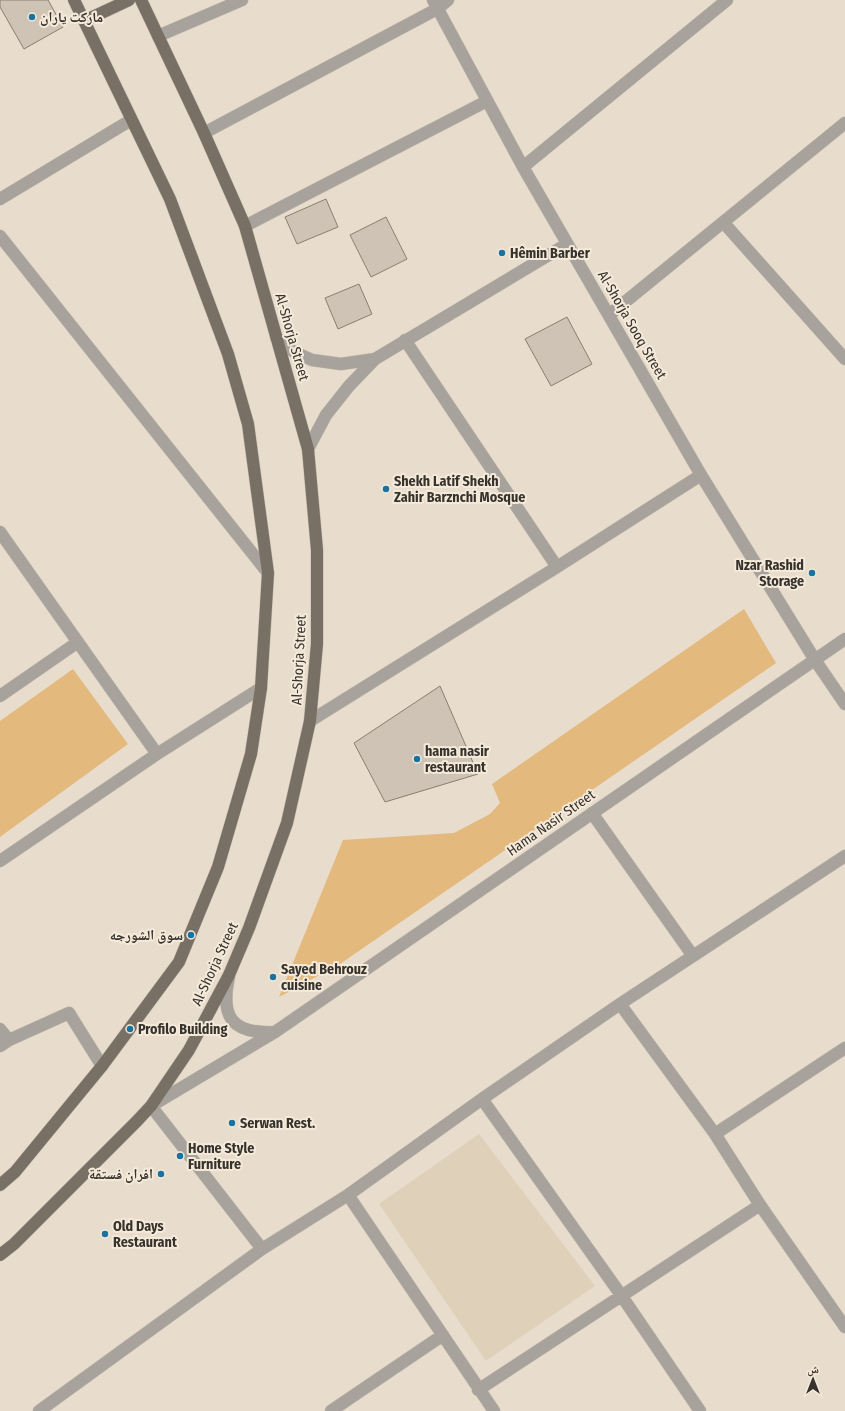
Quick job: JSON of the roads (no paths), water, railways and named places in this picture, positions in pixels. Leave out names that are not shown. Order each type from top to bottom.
[{"type":"main road","points":[[0,1184],[15,1172],[102,1066],[179,962],[218,867],[251,754],[261,688],[268,573],[248,424],[228,354],[170,198],[74,0]]},
{"type":"main road","points":[[84,21],[129,0]]},
{"type":"main road","name":"Al-Shorja Street","points":[[0,1255],[19,1238],[151,1106],[190,1050],[229,975],[249,928],[287,824],[310,721],[317,644],[318,550],[308,449],[245,226],[204,133],[141,0]]},
{"type":"street","points":[[158,36],[242,0]]},
{"type":"street","points":[[204,133],[435,4],[448,0]]},
{"type":"street","points":[[522,167],[727,0]]},
{"type":"street","name":"Al-Shorja Sooq Street","points":[[435,4],[522,167],[700,475],[814,660],[845,704]]},
{"type":"street","points":[[245,226],[487,101]]},
{"type":"street","points":[[0,198],[131,120]]},
{"type":"street","points":[[609,316],[845,123]]},
{"type":"street","points":[[723,222],[845,359]]},
{"type":"street","points":[[2,244],[268,573]]},
{"type":"street","points":[[308,449],[326,415],[348,386],[375,359],[567,244]]},
{"type":"street","points":[[276,337],[294,352],[312,360],[341,364],[375,359]]},
{"type":"street","points":[[405,340],[557,567]]},
{"type":"street","points":[[310,721],[557,567],[700,475]]},
{"type":"street","points":[[0,532],[157,754]]},
{"type":"street","name":"Hama Nasir Street","points":[[151,1106],[275,1032],[845,639]]},
{"type":"street","points":[[0,696],[78,642]]},
{"type":"street","points":[[0,861],[157,754],[261,688]]},
{"type":"street","points":[[592,813],[693,956]]},
{"type":"street","points":[[39,1411],[262,1249],[348,1195],[620,1004],[845,856]]},
{"type":"street","points":[[229,975],[226,998],[227,1010],[237,1025],[247,1030],[275,1032]]},
{"type":"street","points":[[620,1004],[715,1134],[760,1205],[845,1327]]},
{"type":"street","points":[[0,1029],[4,1043],[69,1013],[102,1066]]},
{"type":"street","points":[[715,1134],[845,1048]]},
{"type":"street","points":[[482,1100],[621,1295],[700,1411]]},
{"type":"street","points":[[151,1106],[262,1249]]},
{"type":"street","points":[[348,1195],[443,1335],[478,1390],[494,1411]]},
{"type":"street","points":[[478,1390],[760,1205]]},
{"type":"street","points":[[331,1411],[443,1335]]},
{"type":"place","name":"مارکت یاران","points":[[32,17]]},
{"type":"place","name":"Hêmin Barber","points":[[502,253]]},
{"type":"place","name":"Shekh Latif Shekh Zahir Barznchi Mosque","points":[[386,489]]},
{"type":"place","name":"Nzar Rashid Storage","points":[[812,573]]},
{"type":"place","name":"hama nasir restaurant","points":[[417,759]]},
{"type":"place","name":"سوق الشورجه","points":[[191,935]]},
{"type":"place","name":"Sayed Behrouz cuisine","points":[[273,977]]},
{"type":"place","name":"Profilo Building","points":[[130,1029]]},
{"type":"place","name":"Serwan Rest.","points":[[232,1123]]},
{"type":"place","name":"Home Style Furniture","points":[[180,1156]]},
{"type":"place","name":"افران فستقة","points":[[161,1174]]},
{"type":"place","name":"Old Days Restaurant","points":[[105,1234]]}]
